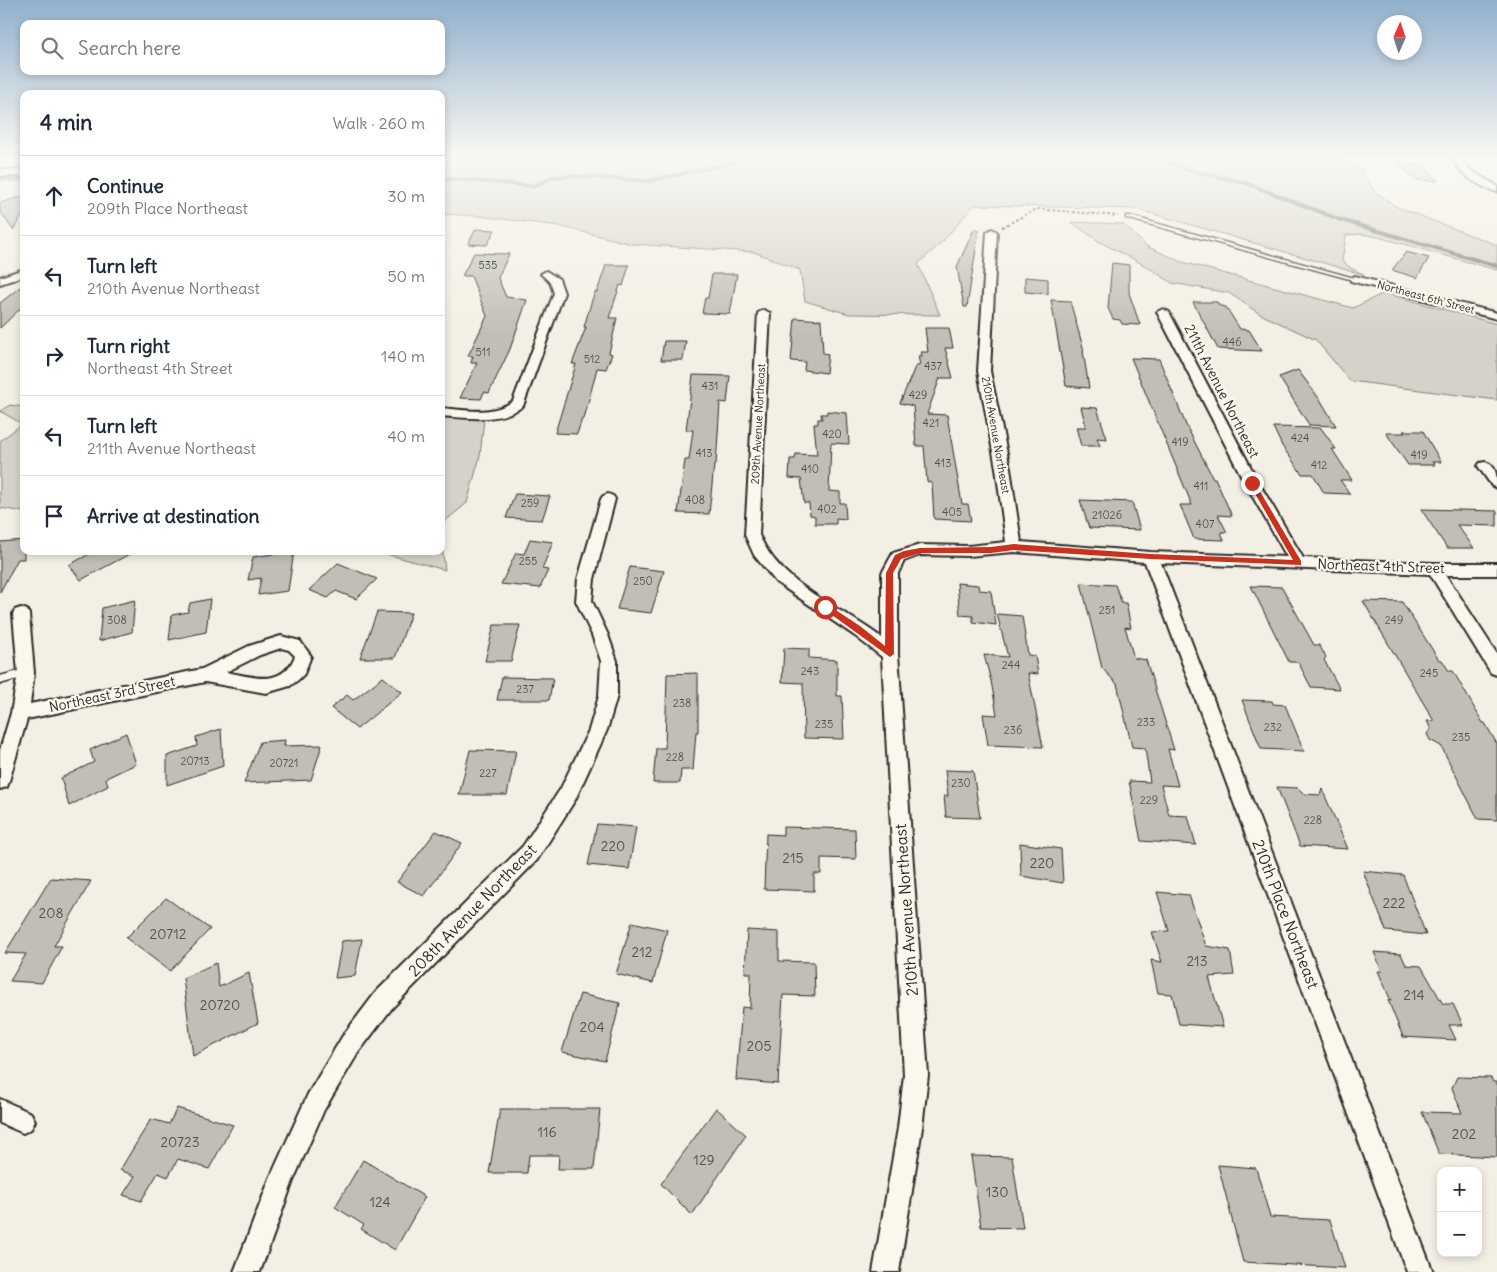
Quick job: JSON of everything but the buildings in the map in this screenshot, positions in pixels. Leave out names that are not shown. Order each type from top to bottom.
[{"type":"street","name":"210th Avenue Northeast","points":[[992,232],[984,371],[1003,468],[1014,547]]},
{"type":"street","points":[[0,281],[20,274]]},
{"type":"street","points":[[445,412],[495,414],[515,408],[523,395],[560,293],[555,281],[546,274]]},
{"type":"street","name":"Northeast 6th Street","points":[[1355,278],[1497,316]]},
{"type":"street","name":"211th Avenue Northeast","points":[[1163,312],[1252,483],[1298,563]]},
{"type":"street","name":"209th Avenue Northeast","points":[[764,313],[752,535],[756,548],[766,564],[778,577],[857,628],[890,654]]},
{"type":"street","points":[[1485,466],[1497,483]]},
{"type":"street","name":"208th Avenue Northeast","points":[[248,1272],[282,1178],[316,1102],[350,1045],[384,1000],[530,852],[568,794],[598,730],[608,696],[608,661],[600,634],[589,615],[584,601],[586,579],[608,499]]},
{"type":"street","name":"Northeast 4th Street","points":[[907,553],[920,550],[991,550],[1014,547],[1151,557],[1434,569],[1497,569]]},
{"type":"street","name":"210th Avenue Northeast","points":[[886,1272],[910,1128],[916,1075],[890,654],[890,573],[898,557],[907,553]]},
{"type":"street","name":"210th Place Northeast","points":[[1151,557],[1420,1272]]},
{"type":"street","points":[[1434,569],[1497,668]]},
{"type":"street","points":[[0,781],[20,713],[26,674],[21,614]]},
{"type":"street","name":"Northeast 3rd Street","points":[[20,713],[205,675],[275,643],[291,643],[301,650],[303,656],[302,662],[292,675],[266,686],[205,675]]},
{"type":"street","points":[[0,1111],[23,1121]]},
{"type":"lane","points":[[1128,217],[1355,278]]},
{"type":"lane","points":[[0,680],[26,674]]},
{"type":"path","points":[[992,232],[1025,215]]},
{"type":"path","points":[[1109,215],[1128,217]]},
{"type":"shaded area","points":[[466,215],[965,215],[943,241],[918,264],[940,315],[849,314],[805,301],[800,270],[754,252],[632,244],[559,226]]},
{"type":"shaded area","points":[[1158,215],[1419,215],[1497,245],[1497,270],[1378,237],[1362,234],[1346,235],[1342,261],[1365,275]]},
{"type":"shaded area","points":[[1071,222],[1123,224],[1146,246],[1182,262],[1353,308],[1384,293],[1497,324],[1497,400],[1350,381],[1316,340],[1260,314],[1229,293],[1172,283],[1146,266],[1100,242]]},
{"type":"shaded area","points":[[10,405],[20,406],[20,423],[0,411]]},
{"type":"shaded area","points":[[445,418],[484,419],[480,456],[467,503],[445,521]]},
{"type":"shaded area","points":[[20,426],[20,511],[0,508],[0,441]]},
{"type":"shaded area","points":[[390,555],[443,555],[445,570]]},
{"type":"waterway","points":[[1329,215],[1497,266]]},
{"type":"route","points":[[825,607],[857,628],[890,654],[890,573],[898,557],[920,550],[968,551],[1014,547],[1151,557],[1298,563],[1252,483]]}]
